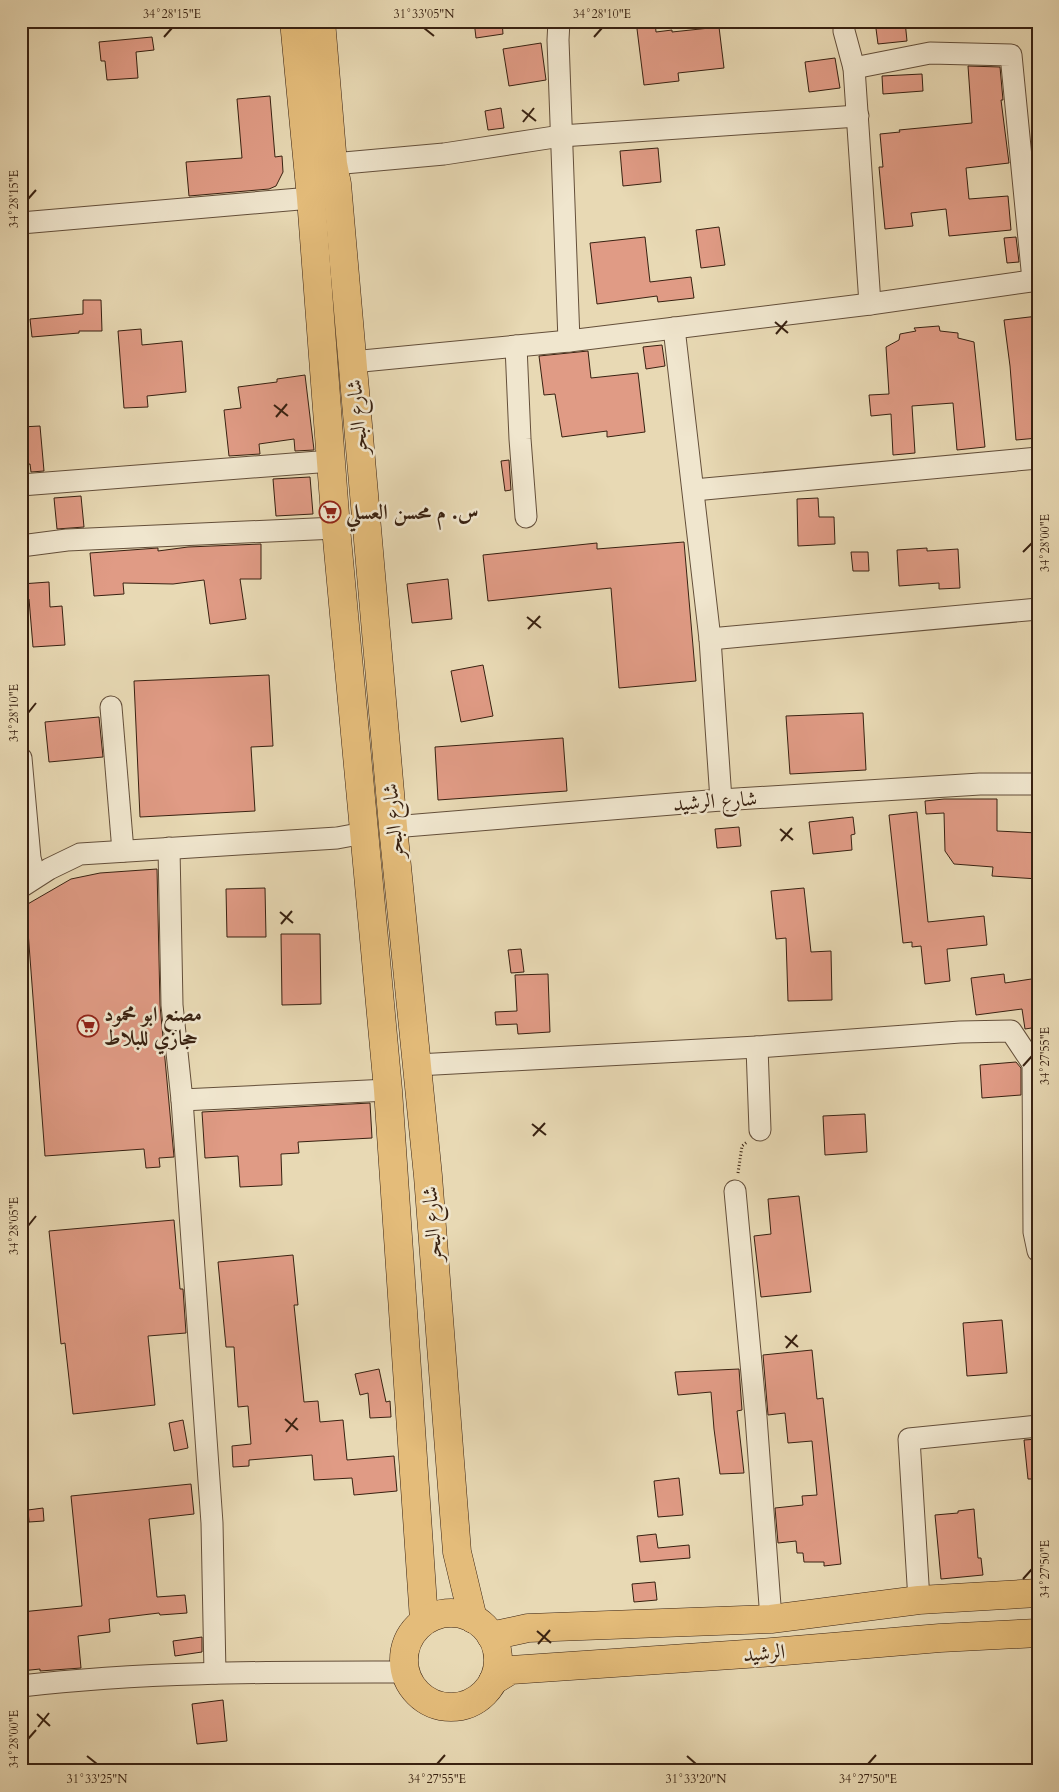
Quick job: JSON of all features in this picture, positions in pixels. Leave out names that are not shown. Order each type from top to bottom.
[{"type":"main road","name":"شارع البحر","points":[[294,21],[311,198],[336,528],[388,1090],[424,1620]]},
{"type":"main road","name":"شارع البحر","points":[[321,21],[377,646],[428,1176],[457,1552],[482,1627]]},
{"type":"main road","points":[[347,650],[377,646]]},
{"type":"main road","name":"الرشيد","points":[[482,1627],[528,1628],[771,1619],[920,1600],[1038,1593]]},
{"type":"main road","points":[[448,1613],[457,1613],[482,1627],[497,1650],[498,1666],[493,1682],[479,1698],[468,1704],[443,1707],[430,1703],[420,1696],[410,1685],[404,1672],[403,1657],[406,1643],[414,1630],[424,1620],[448,1613]]},
{"type":"main road","name":"الرشيد","points":[[493,1682],[511,1670],[760,1653],[940,1638],[1038,1633]]},
{"type":"street","points":[[559,21],[558,40],[569,341]]},
{"type":"street","points":[[844,21],[844,31],[854,68],[870,304]]},
{"type":"street","points":[[352,362],[569,341],[870,304],[1035,280],[1011,55],[930,53],[854,68]]},
{"type":"street","points":[[333,164],[444,154],[561,136],[858,116]]},
{"type":"street","points":[[21,223],[311,198]]},
{"type":"street","points":[[674,328],[710,639],[721,800]]},
{"type":"street","points":[[516,346],[526,517]]},
{"type":"street","points":[[694,490],[1038,458]]},
{"type":"street","points":[[21,485],[331,461]]},
{"type":"street","points":[[21,546],[67,540],[336,528]]},
{"type":"street","points":[[710,639],[1038,609]]},
{"type":"street","points":[[111,707],[122,851]]},
{"type":"street","points":[[21,758],[30,858],[28,882]]},
{"type":"street","name":"شارع الرشيد","points":[[394,827],[721,800],[950,785],[1038,784]]},
{"type":"street","points":[[28,882],[80,854],[337,838],[364,833]]},
{"type":"street","points":[[169,848],[172,1005],[182,1100],[212,1522],[215,1673]]},
{"type":"street","points":[[417,1065],[757,1048],[960,1032],[1011,1032],[1035,1064],[1034,1232],[1038,1250]]},
{"type":"street","points":[[757,1048],[760,1130]]},
{"type":"street","points":[[182,1100],[388,1090]]},
{"type":"street","points":[[735,1191],[756,1417],[771,1619]]},
{"type":"street","points":[[920,1600],[909,1439],[1038,1426]]},
{"type":"street","points":[[21,1686],[63,1681],[215,1673],[404,1672]]},
{"type":"path","points":[[735,1191],[742,1146],[760,1130]]},
{"type":"building","points":[[474,21],[502,21],[503,34],[476,38]]},
{"type":"building","points":[[636,21],[655,21],[656,32],[719,27],[724,68],[678,73],[679,81],[644,85]]},
{"type":"building","points":[[875,21],[905,21],[907,41],[878,44]]},
{"type":"building","points":[[152,37],[154,50],[136,52],[138,78],[107,80],[105,61],[101,61],[99,42]]},
{"type":"building","points":[[541,43],[546,80],[509,86],[503,49]]},
{"type":"building","points":[[835,58],[840,88],[809,92],[805,62]]},
{"type":"building","points":[[968,66],[1000,67],[1003,100],[1001,100],[1009,163],[966,168],[969,199],[1008,196],[1011,230],[949,236],[946,209],[911,213],[913,226],[885,229],[879,167],[883,167],[880,134],[900,132],[899,130],[972,123]]},
{"type":"building","points":[[922,74],[923,91],[883,94],[882,76]]},
{"type":"building","points":[[270,96],[275,157],[282,156],[283,172],[276,186],[269,189],[189,196],[186,162],[242,158],[237,99]]},
{"type":"building","points":[[501,108],[504,128],[488,130],[485,111]]},
{"type":"building","points":[[658,148],[661,182],[623,186],[620,151]]},
{"type":"building","points":[[719,227],[725,265],[701,268],[696,230]]},
{"type":"building","points":[[645,237],[650,282],[691,277],[694,298],[658,302],[657,296],[597,304],[590,243]]},
{"type":"building","points":[[1016,237],[1019,262],[1007,263],[1004,238]]},
{"type":"building","points":[[83,300],[101,300],[102,331],[79,331],[79,333],[32,337],[30,319],[83,314]]},
{"type":"building","points":[[1038,316],[1038,438],[1016,440],[1004,320]]},
{"type":"building","points":[[939,326],[940,331],[958,333],[958,338],[974,342],[985,447],[957,450],[953,403],[912,406],[915,453],[893,455],[891,414],[871,416],[869,395],[889,394],[886,347],[899,340],[900,334],[916,331],[914,328]]},
{"type":"building","points":[[141,329],[142,345],[182,341],[186,392],[147,396],[148,407],[124,408],[118,331]]},
{"type":"building","points":[[662,345],[665,366],[646,369],[643,347]]},
{"type":"building","points":[[588,351],[591,378],[638,373],[645,432],[607,437],[607,431],[562,437],[555,394],[544,395],[539,356]]},
{"type":"building","points":[[305,375],[314,450],[295,451],[294,439],[259,444],[260,454],[229,456],[224,410],[241,408],[238,387],[277,382],[277,379]]},
{"type":"building","points":[[40,426],[44,471],[31,472],[30,464],[21,465],[21,427]]},
{"type":"building","points":[[509,460],[511,490],[505,491],[501,461]]},
{"type":"building","points":[[310,477],[313,514],[276,516],[273,479]]},
{"type":"building","points":[[81,496],[84,527],[57,529],[54,498]]},
{"type":"building","points":[[818,498],[819,517],[834,517],[835,544],[798,546],[797,499]]},
{"type":"building","points":[[684,542],[696,681],[619,688],[611,588],[488,601],[483,555],[597,543],[597,549]]},
{"type":"building","points":[[261,544],[261,579],[240,579],[246,619],[210,624],[204,580],[173,584],[123,583],[124,594],[94,596],[90,553],[158,548],[158,551],[188,547]]},
{"type":"building","points":[[927,548],[927,551],[958,549],[960,588],[939,589],[939,583],[899,586],[897,550]]},
{"type":"building","points":[[851,552],[868,552],[869,571],[853,571]]},
{"type":"building","points":[[448,579],[452,619],[412,623],[407,584]]},
{"type":"building","points":[[49,582],[50,607],[62,606],[65,645],[33,647],[29,599],[21,600],[21,584]]},
{"type":"building","points":[[483,665],[493,716],[461,722],[451,671]]},
{"type":"building","points":[[269,675],[273,746],[251,747],[255,811],[140,817],[134,681]]},
{"type":"building","points":[[863,713],[866,770],[790,774],[786,716]]},
{"type":"building","points":[[99,717],[103,757],[49,762],[45,722]]},
{"type":"building","points":[[563,738],[567,791],[438,800],[435,747]]},
{"type":"building","points":[[997,799],[997,831],[1038,833],[1038,879],[992,876],[993,867],[954,864],[945,851],[944,813],[926,814],[925,801]]},
{"type":"building","points":[[917,812],[928,922],[984,916],[987,945],[947,949],[950,981],[925,984],[921,946],[912,947],[912,942],[903,943],[889,815]]},
{"type":"building","points":[[853,817],[855,834],[851,835],[852,850],[813,854],[809,822]]},
{"type":"building","points":[[739,827],[741,846],[717,848],[715,829]]},
{"type":"building","points":[[157,869],[160,1005],[174,1157],[159,1158],[160,1167],[146,1168],[144,1149],[45,1156],[26,905],[71,879],[100,873]]},
{"type":"building","points":[[265,888],[266,937],[227,937],[226,889]]},
{"type":"building","points":[[804,888],[811,952],[831,951],[832,1000],[788,1001],[786,938],[776,939],[771,891]]},
{"type":"building","points":[[281,934],[320,934],[321,1004],[282,1005]]},
{"type":"building","points":[[521,949],[524,972],[511,973],[508,950]]},
{"type":"building","points":[[548,974],[550,1032],[518,1034],[517,1024],[496,1025],[495,1012],[517,1011],[515,975]]},
{"type":"building","points":[[1004,974],[1005,983],[1038,978],[1038,1027],[1025,1029],[1022,1009],[976,1015],[971,978]]},
{"type":"building","points":[[1016,1062],[1021,1068],[1021,1095],[982,1098],[980,1065]]},
{"type":"building","points":[[370,1103],[372,1138],[298,1142],[299,1153],[281,1154],[282,1185],[240,1187],[238,1156],[205,1158],[202,1112]]},
{"type":"building","points":[[865,1114],[867,1152],[825,1155],[823,1116]]},
{"type":"building","points":[[799,1196],[811,1292],[761,1297],[754,1236],[771,1234],[768,1199]]},
{"type":"building","points":[[174,1220],[180,1289],[183,1289],[186,1333],[148,1336],[155,1405],[73,1414],[65,1343],[61,1344],[49,1231]]},
{"type":"building","points":[[293,1255],[298,1305],[294,1305],[304,1402],[318,1401],[320,1422],[343,1420],[347,1460],[394,1456],[397,1491],[354,1495],[352,1478],[314,1480],[312,1455],[249,1460],[249,1466],[233,1467],[232,1446],[251,1444],[248,1406],[238,1407],[234,1347],[226,1347],[218,1262]]},
{"type":"building","points":[[1002,1320],[1007,1373],[967,1376],[963,1323]]},
{"type":"building","points":[[812,1350],[817,1399],[823,1398],[841,1564],[824,1566],[824,1562],[804,1562],[803,1553],[797,1553],[796,1541],[778,1543],[775,1508],[803,1505],[802,1496],[817,1495],[812,1441],[788,1443],[785,1413],[768,1415],[763,1355]]},
{"type":"building","points":[[379,1369],[386,1402],[390,1401],[391,1417],[370,1418],[368,1393],[360,1395],[355,1374]]},
{"type":"building","points":[[739,1369],[742,1410],[737,1411],[744,1473],[720,1474],[711,1392],[678,1395],[675,1372]]},
{"type":"building","points":[[183,1420],[188,1448],[174,1451],[169,1423]]},
{"type":"building","points":[[1038,1439],[1038,1479],[1028,1479],[1024,1440]]},
{"type":"building","points":[[679,1478],[683,1515],[658,1517],[654,1481]]},
{"type":"building","points":[[191,1484],[194,1514],[149,1519],[157,1597],[185,1595],[187,1613],[160,1615],[159,1613],[109,1619],[110,1632],[78,1636],[81,1668],[21,1671],[21,1612],[82,1606],[71,1496]]},
{"type":"building","points":[[43,1508],[44,1521],[29,1522],[28,1510]]},
{"type":"building","points":[[974,1509],[978,1558],[981,1558],[983,1575],[941,1579],[935,1515],[958,1513],[958,1511]]},
{"type":"building","points":[[656,1534],[658,1548],[689,1545],[690,1558],[640,1562],[637,1536]]},
{"type":"building","points":[[655,1582],[657,1600],[634,1602],[632,1584]]},
{"type":"building","points":[[202,1637],[202,1652],[175,1656],[173,1641]]},
{"type":"building","points":[[223,1700],[227,1741],[197,1744],[192,1704]]},
{"type":"place","name":"س. م محسن العسلي","points":[[330,512]]},
{"type":"place","name":"مصنع ابو محمود حجازي للبلاط","points":[[88,1026]]}]
